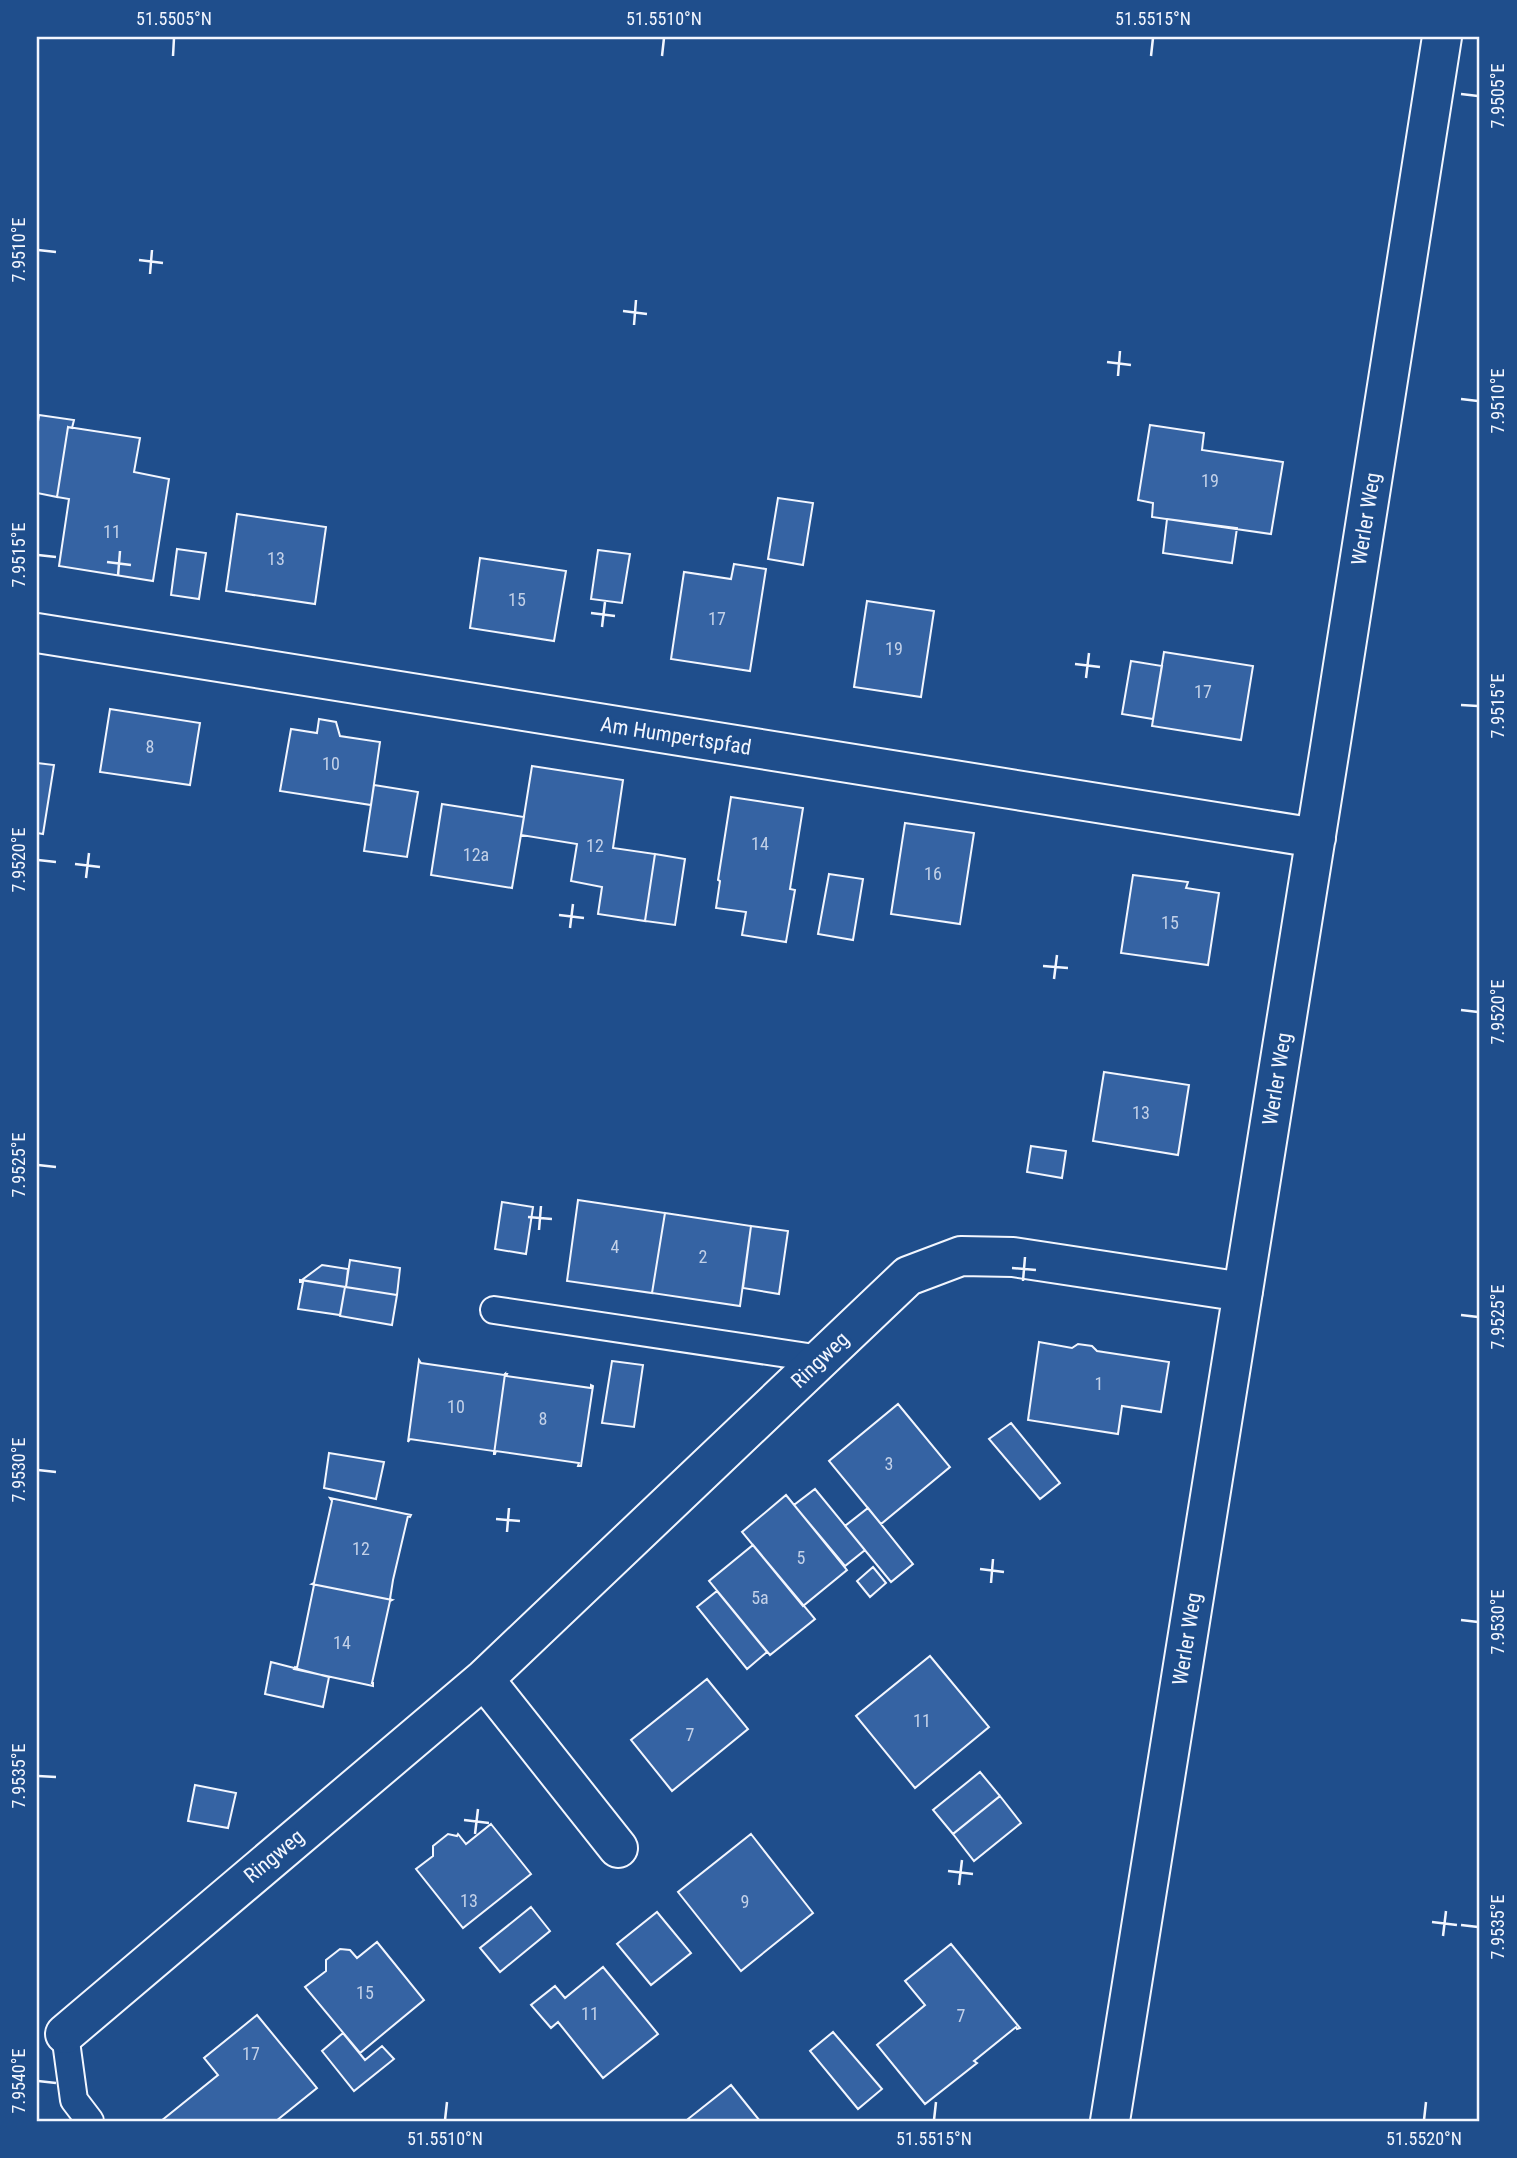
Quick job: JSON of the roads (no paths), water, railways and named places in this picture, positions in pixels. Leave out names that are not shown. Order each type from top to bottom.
[{"type":"street","name":"Werler Weg","points":[[1110,2121],[1442,37]]},
{"type":"street","name":"Am Humpertspfad","points":[[37,633],[1316,838]]},
{"type":"street","name":"Ringweg","points":[[65,2034],[484,1679],[908,1276],[961,1256],[1013,1257],[1243,1292]]},
{"type":"street","points":[[484,1679],[618,1848]]},
{"type":"lane","points":[[494,1310],[821,1359]]},
{"type":"lane","points":[[65,2034],[74,2100],[90,2121]]}]
